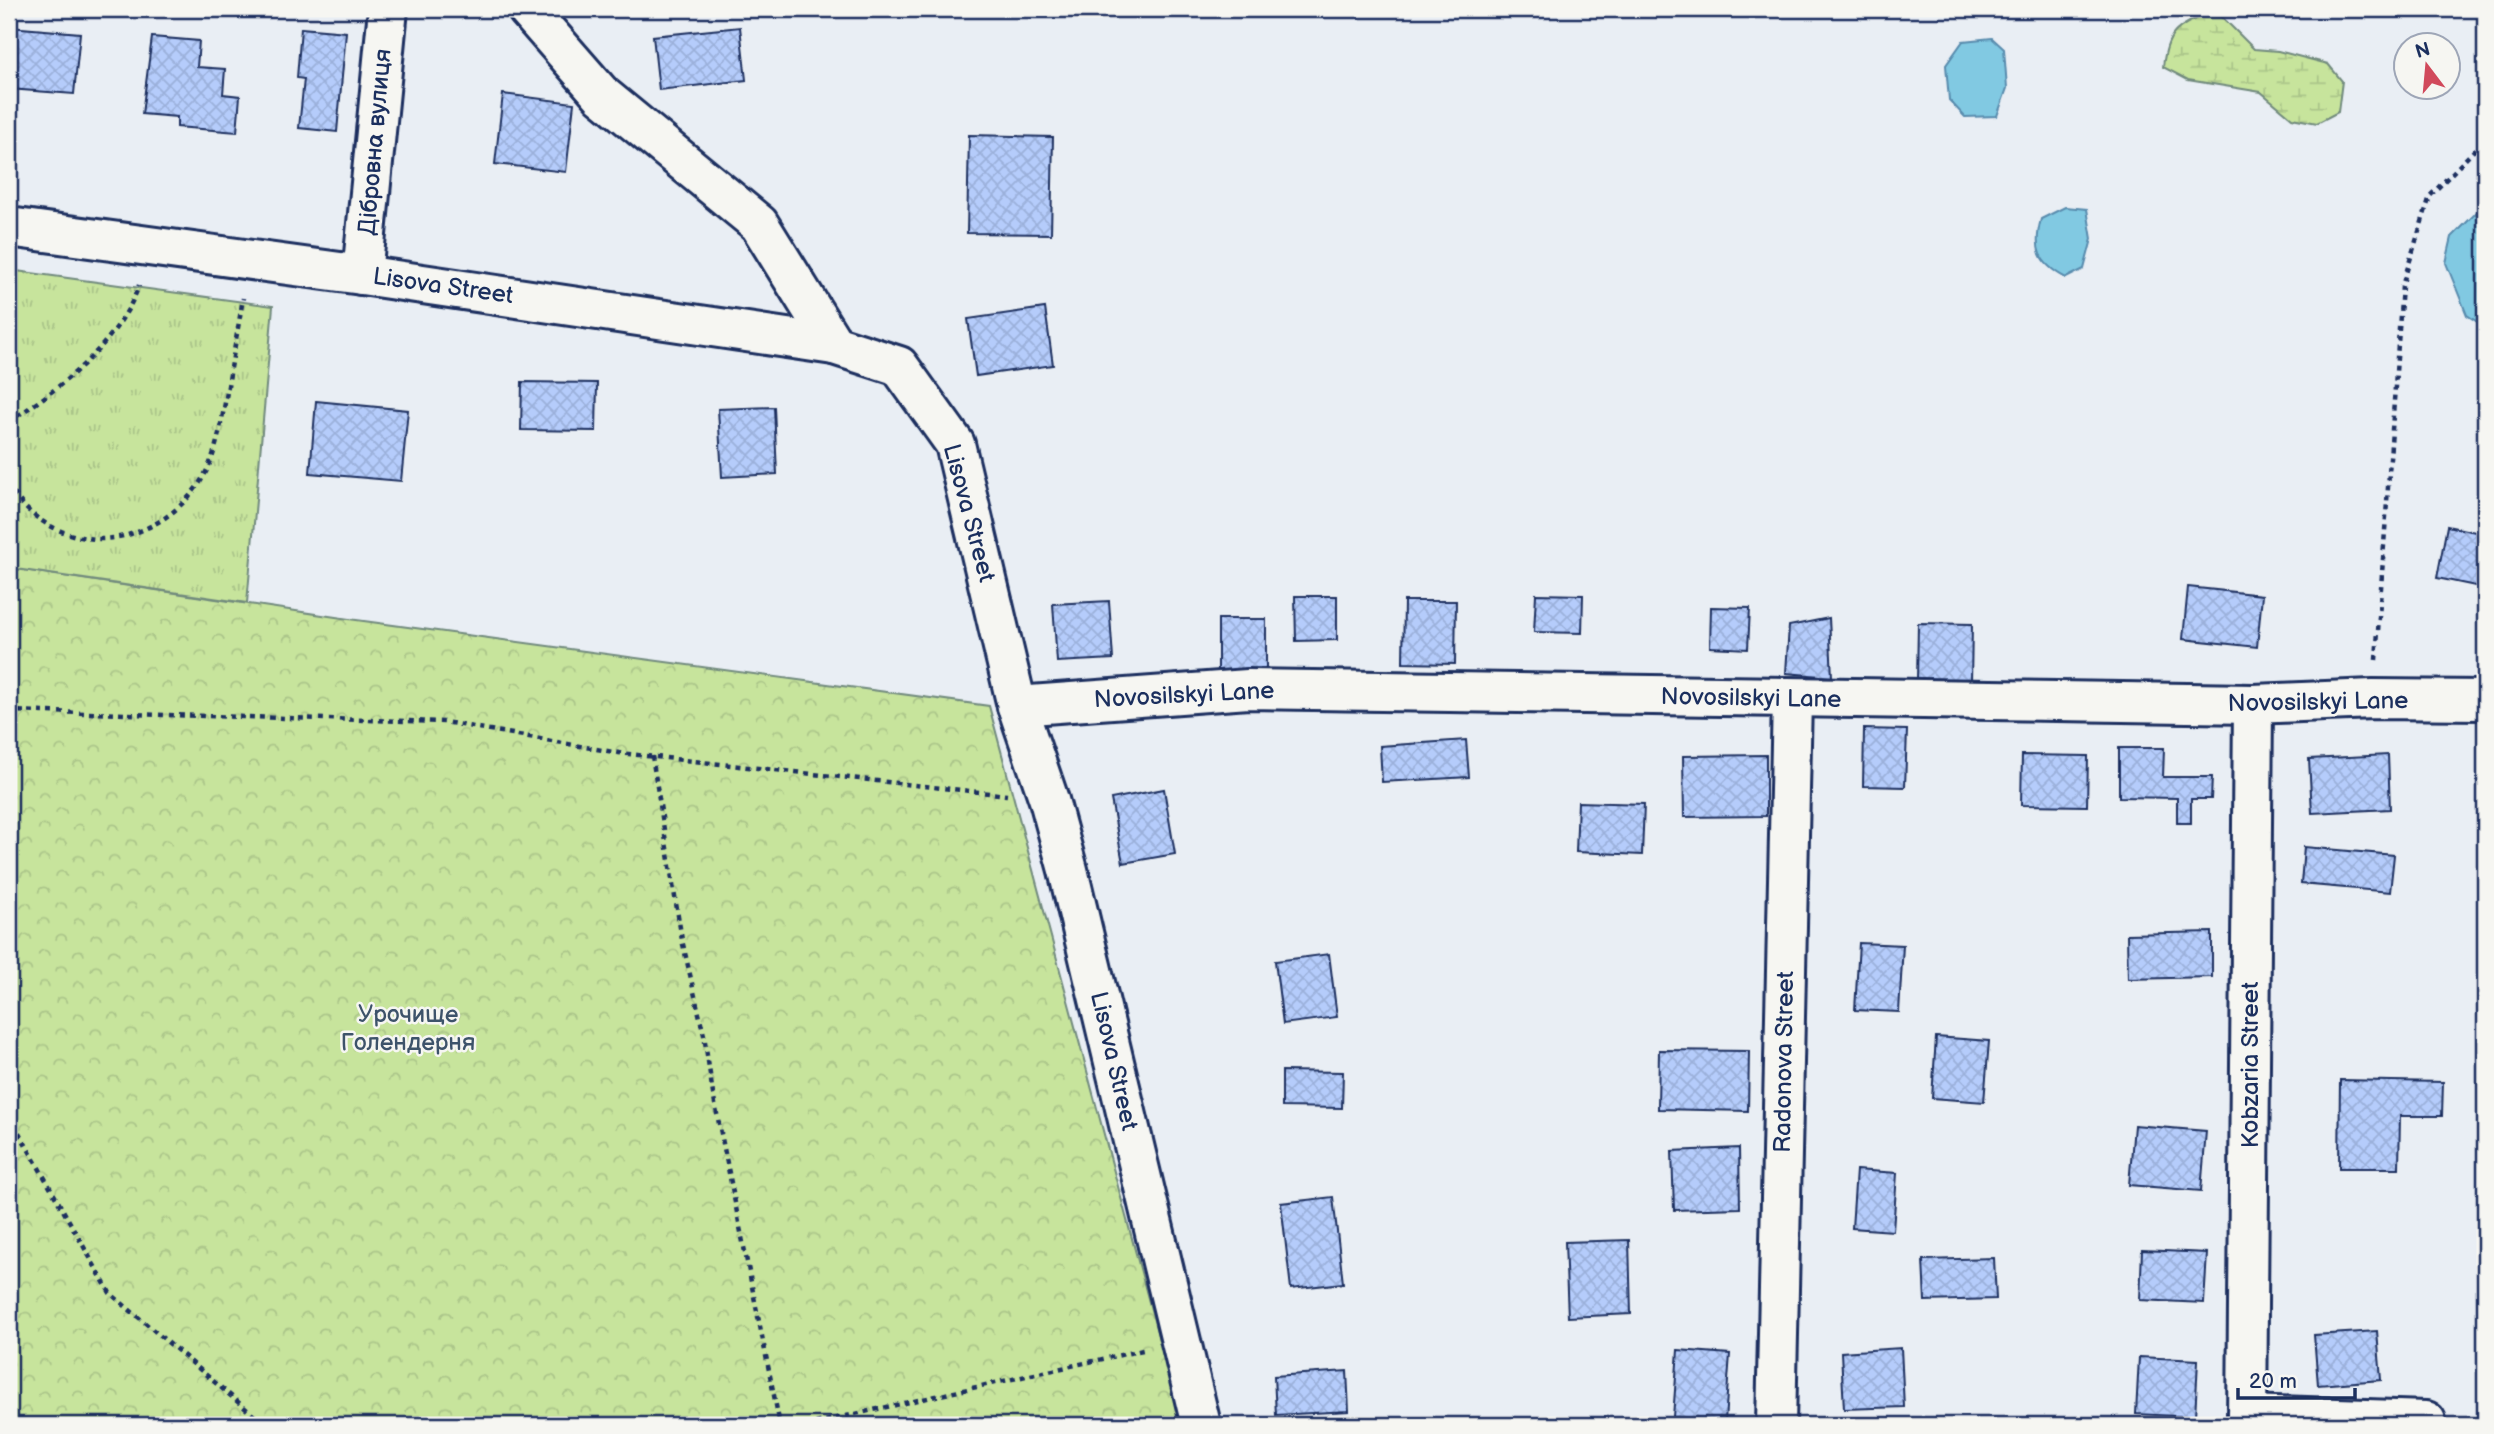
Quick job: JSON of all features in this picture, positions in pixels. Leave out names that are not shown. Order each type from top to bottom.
[{"type":"street","name":"Дібровна вулиця","points":[[362,275],[388,9]]},
{"type":"street","points":[[527,9],[602,95],[760,224],[834,345]]},
{"type":"street","name":"Lisova Street","points":[[9,227],[362,275],[834,345],[899,366],[955,444],[1017,706],[1049,800],[1068,870],[1201,1425]]},
{"type":"street","name":"Novosilskyi Lane","points":[[1017,706],[1248,689],[2253,704],[2374,699],[2485,700]]},
{"type":"street","name":"Radonova Street","points":[[1776,1425],[1792,699]]},
{"type":"street","name":"Kobzaria Street","points":[[2247,1420],[2253,704]]},
{"type":"street","points":[[2247,1420],[2426,1421]]},
{"type":"path","points":[[2374,699],[2402,286],[2430,196],[2485,139]]},
{"type":"path","points":[[9,421],[34,405],[80,368],[111,332],[135,296],[152,246]]},
{"type":"path","points":[[9,484],[23,506],[46,524],[85,539],[111,539],[142,532],[167,517],[191,494],[207,470],[217,440],[250,259]]},
{"type":"path","points":[[9,711],[445,722],[652,756],[1049,800]]},
{"type":"path","points":[[652,756],[682,940],[704,1035],[713,1094],[780,1425]]},
{"type":"path","points":[[9,1115],[110,1293],[265,1425]]},
{"type":"path","points":[[806,1425],[1181,1341]]},
{"type":"green space","points":[[2206,14],[2222,17],[2254,49],[2278,51],[2328,64],[2342,81],[2338,112],[2317,123],[2292,118],[2261,92],[2188,80],[2163,67],[2170,39],[2187,23]]},
{"type":"green space","points":[[9,270],[273,306],[247,603],[9,568]]},
{"type":"green space","name":"Урочище Голендерня","points":[[9,568],[349,619],[989,706],[1182,1425],[9,1425]]},
{"type":"water","points":[[1992,38],[2004,49],[2007,88],[1997,116],[1965,117],[1949,100],[1946,65],[1963,41]]},
{"type":"water","points":[[2485,204],[2485,327],[2467,315],[2446,263],[2452,237]]},
{"type":"water","points":[[2065,207],[2087,209],[2092,239],[2084,269],[2066,278],[2049,267],[2038,247],[2041,219]]},
{"type":"building","points":[[9,27],[80,33],[74,94],[9,89]]},
{"type":"building","points":[[740,27],[746,80],[659,90],[653,36]]},
{"type":"building","points":[[301,28],[346,32],[337,132],[299,128],[304,79],[297,78]]},
{"type":"building","points":[[152,37],[199,41],[197,67],[225,69],[223,94],[240,96],[237,132],[177,127],[177,117],[142,114]]},
{"type":"building","points":[[503,94],[574,103],[566,172],[495,164]]},
{"type":"building","points":[[969,135],[1053,137],[1051,234],[967,233]]},
{"type":"building","points":[[1045,308],[1053,365],[976,376],[968,319]]},
{"type":"building","points":[[522,382],[597,383],[596,431],[521,430]]},
{"type":"building","points":[[316,401],[408,410],[401,481],[310,473]]},
{"type":"building","points":[[774,407],[777,474],[722,477],[718,409]]},
{"type":"building","points":[[2447,526],[2485,534],[2485,588],[2437,578]]},
{"type":"building","points":[[2188,587],[2262,595],[2257,647],[2183,639]]},
{"type":"building","points":[[1536,594],[1583,595],[1582,633],[1534,632]]},
{"type":"building","points":[[1295,596],[1337,596],[1337,640],[1296,641]]},
{"type":"building","points":[[1109,601],[1113,659],[1057,662],[1053,604]]},
{"type":"building","points":[[1404,601],[1456,601],[1455,664],[1403,663]]},
{"type":"building","points":[[1711,607],[1750,608],[1748,649],[1710,647]]},
{"type":"building","points":[[1829,618],[1832,677],[1786,673],[1789,626]]},
{"type":"building","points":[[1218,619],[1266,619],[1266,670],[1218,670]]},
{"type":"building","points":[[1918,623],[1972,624],[1971,683],[1917,682]]},
{"type":"building","points":[[1864,729],[1907,730],[1905,787],[1863,786]]},
{"type":"building","points":[[1466,740],[1469,777],[1382,782],[1380,746]]},
{"type":"building","points":[[2119,748],[2164,748],[2163,777],[2212,777],[2211,799],[2191,799],[2191,823],[2177,823],[2177,798],[2119,797]]},
{"type":"building","points":[[1766,755],[1766,816],[1684,817],[1683,756]]},
{"type":"building","points":[[2022,755],[2088,756],[2087,806],[2021,805]]},
{"type":"building","points":[[2388,755],[2390,809],[2312,813],[2309,759]]},
{"type":"building","points":[[1164,789],[1175,854],[1123,863],[1111,799]]},
{"type":"building","points":[[1578,802],[1644,804],[1642,855],[1576,852]]},
{"type":"building","points":[[2304,847],[2394,855],[2390,892],[2301,884]]},
{"type":"building","points":[[2212,932],[2212,977],[2128,979],[2127,934]]},
{"type":"building","points":[[1859,943],[1903,945],[1899,1012],[1855,1010]]},
{"type":"building","points":[[1329,954],[1337,1017],[1283,1024],[1275,961]]},
{"type":"building","points":[[1936,1037],[1989,1041],[1984,1102],[1932,1098]]},
{"type":"building","points":[[1659,1050],[1749,1051],[1748,1111],[1658,1109]]},
{"type":"building","points":[[1282,1071],[1343,1072],[1342,1108],[1282,1107]]},
{"type":"building","points":[[2340,1080],[2443,1082],[2442,1116],[2400,1116],[2399,1168],[2339,1168]]},
{"type":"building","points":[[2134,1125],[2206,1131],[2201,1191],[2129,1185]]},
{"type":"building","points":[[1739,1148],[1740,1208],[1674,1210],[1672,1151]]},
{"type":"building","points":[[1856,1170],[1897,1173],[1893,1231],[1852,1228]]},
{"type":"building","points":[[1333,1197],[1343,1283],[1291,1289],[1281,1203]]},
{"type":"building","points":[[1629,1240],[1631,1314],[1568,1317],[1565,1242]]},
{"type":"building","points":[[2142,1250],[2207,1253],[2204,1303],[2140,1300]]},
{"type":"building","points":[[1994,1258],[1996,1299],[1925,1301],[1923,1260]]},
{"type":"building","points":[[2377,1331],[2381,1380],[2318,1385],[2314,1335]]},
{"type":"building","points":[[1901,1348],[1904,1407],[1844,1409],[1841,1352]]},
{"type":"building","points":[[1678,1350],[1730,1354],[1725,1421],[1673,1417]]},
{"type":"building","points":[[2139,1357],[2198,1360],[2195,1417],[2136,1414]]},
{"type":"building","points":[[1347,1371],[1349,1411],[1276,1415],[1274,1376]]},
{"type":"building","points":[[2485,1417],[2485,1425],[2448,1425],[2448,1420]]}]
